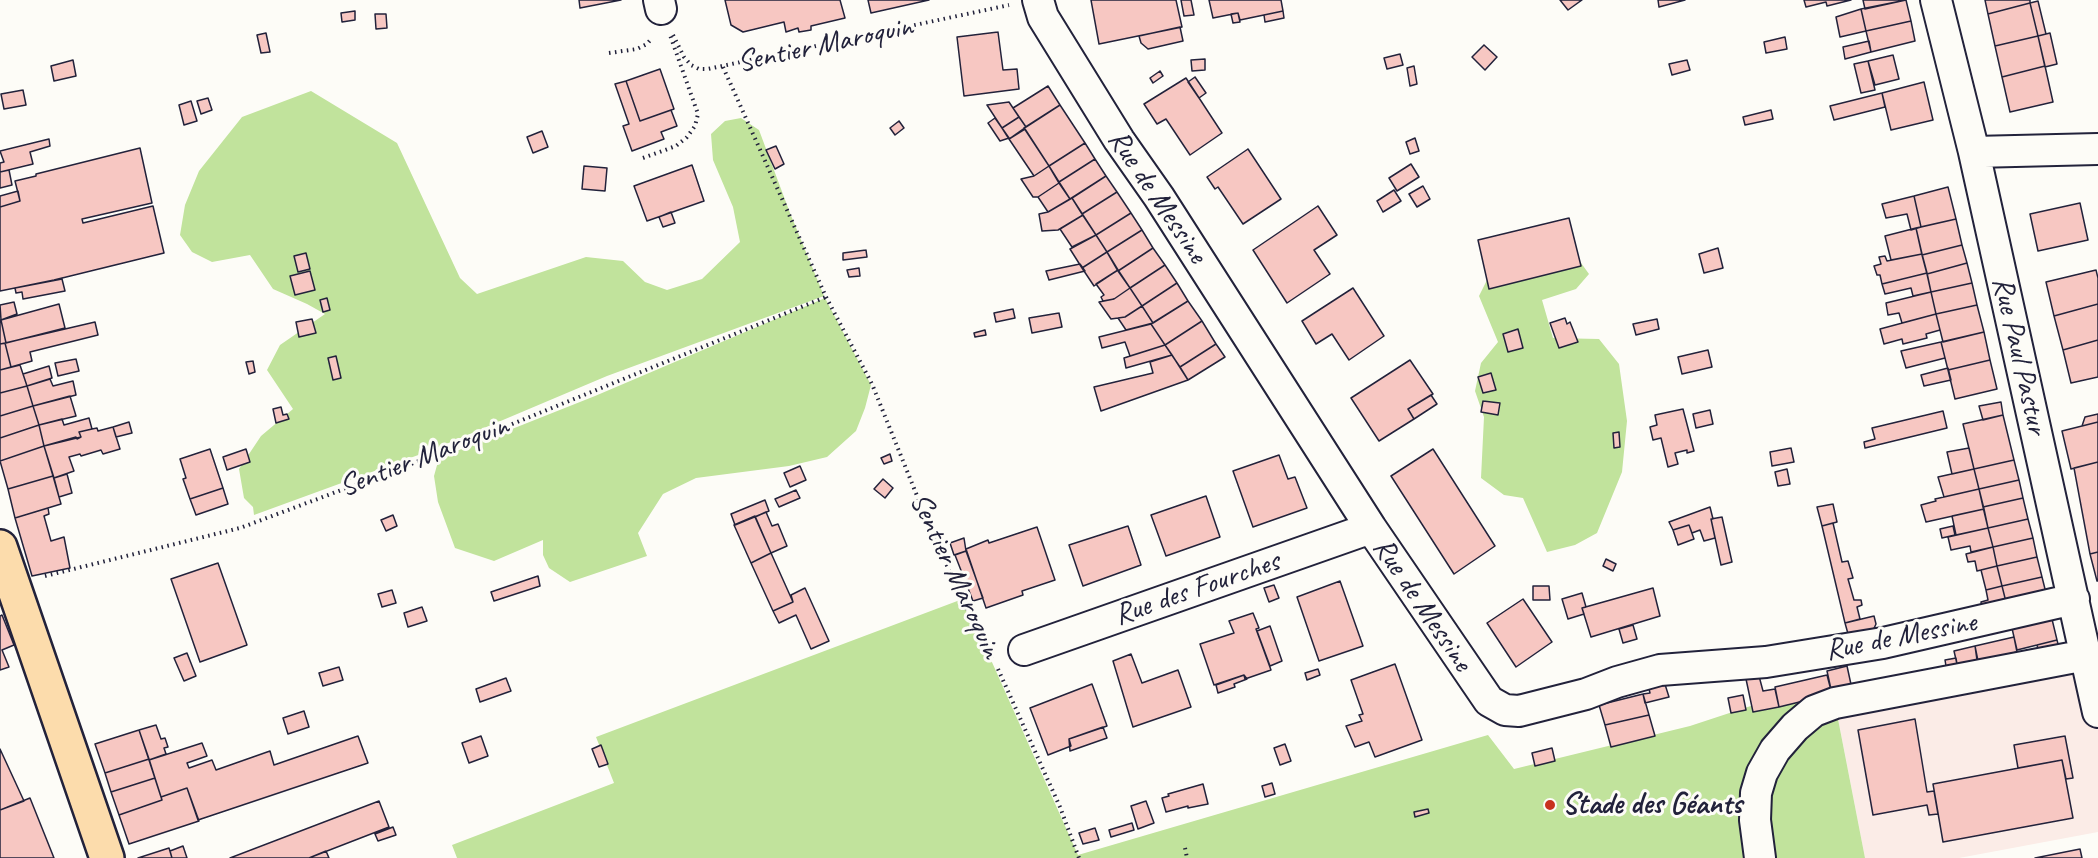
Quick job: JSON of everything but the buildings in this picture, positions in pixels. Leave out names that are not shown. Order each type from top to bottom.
[{"type":"main road","points":[[0,547],[107,858]]},
{"type":"street","name":"Rue Paul Pastur","points":[[1936,0],[1974,152],[2098,712]]},
{"type":"street","name":"Rue de Messine","points":[[1024,2],[1043,17],[1093,100],[1159,197],[1371,528],[1478,686],[1490,701],[1505,710],[1519,711],[1586,694],[1617,682],[1660,670],[1766,662],[1883,643],[2074,599]]},
{"type":"street","points":[[1974,152],[2098,148]]},
{"type":"street","name":"Rue des Fourches","points":[[1024,650],[1371,528]]},
{"type":"street","points":[[1760,858],[1755,820],[1756,793],[1762,773],[1775,750],[1795,727],[1814,711],[1835,703],[2086,655]]},
{"type":"path","name":"Sentier Maroquin","points":[[660,5],[684,57],[691,65],[699,69],[708,69],[1024,2]]},
{"type":"path","points":[[609,53],[638,49],[647,44],[654,37],[660,5]]},
{"type":"path","points":[[643,158],[676,146],[695,126],[698,114],[660,5]]},
{"type":"path","name":"Sentier Maroquin","points":[[723,67],[826,297],[872,384],[930,528],[1036,752],[1079,858]]},
{"type":"path","name":"Sentier Maroquin","points":[[12,584],[240,528],[443,452],[826,297]]},
{"type":"path","points":[[1185,848],[1187,858]]},
{"type":"shaded area","points":[[2086,655],[2098,712],[2098,832],[1959,858],[1865,858],[1835,703]]},
{"type":"green space","points":[[311,91],[397,143],[460,278],[477,294],[586,257],[623,261],[645,282],[667,290],[702,279],[740,242],[733,207],[713,160],[711,134],[725,121],[741,118],[759,130],[824,296],[607,376],[432,450],[254,515],[253,507],[244,498],[239,469],[261,436],[293,409],[267,370],[280,345],[325,314],[273,289],[250,255],[212,262],[192,252],[180,235],[185,205],[199,171],[242,117]]},
{"type":"green space","points":[[1576,256],[1589,274],[1576,289],[1542,300],[1553,338],[1599,339],[1619,364],[1627,421],[1622,472],[1597,533],[1575,545],[1547,552],[1523,498],[1504,495],[1481,478],[1484,417],[1475,391],[1481,363],[1498,342],[1479,296],[1487,280]]},
{"type":"green space","points":[[825,298],[871,385],[856,431],[827,457],[789,466],[696,478],[663,494],[638,533],[647,556],[570,582],[549,568],[543,555],[543,540],[494,561],[455,548],[438,502],[434,476],[439,458],[595,396]]},
{"type":"green space","points":[[960,600],[983,642],[1078,855],[1488,735],[1514,769],[1690,726],[1772,699],[1831,683],[1865,858],[457,858],[452,845],[614,783],[596,737]]},
{"type":"place","name":"Stade des Géants","points":[[1550,805]]}]
